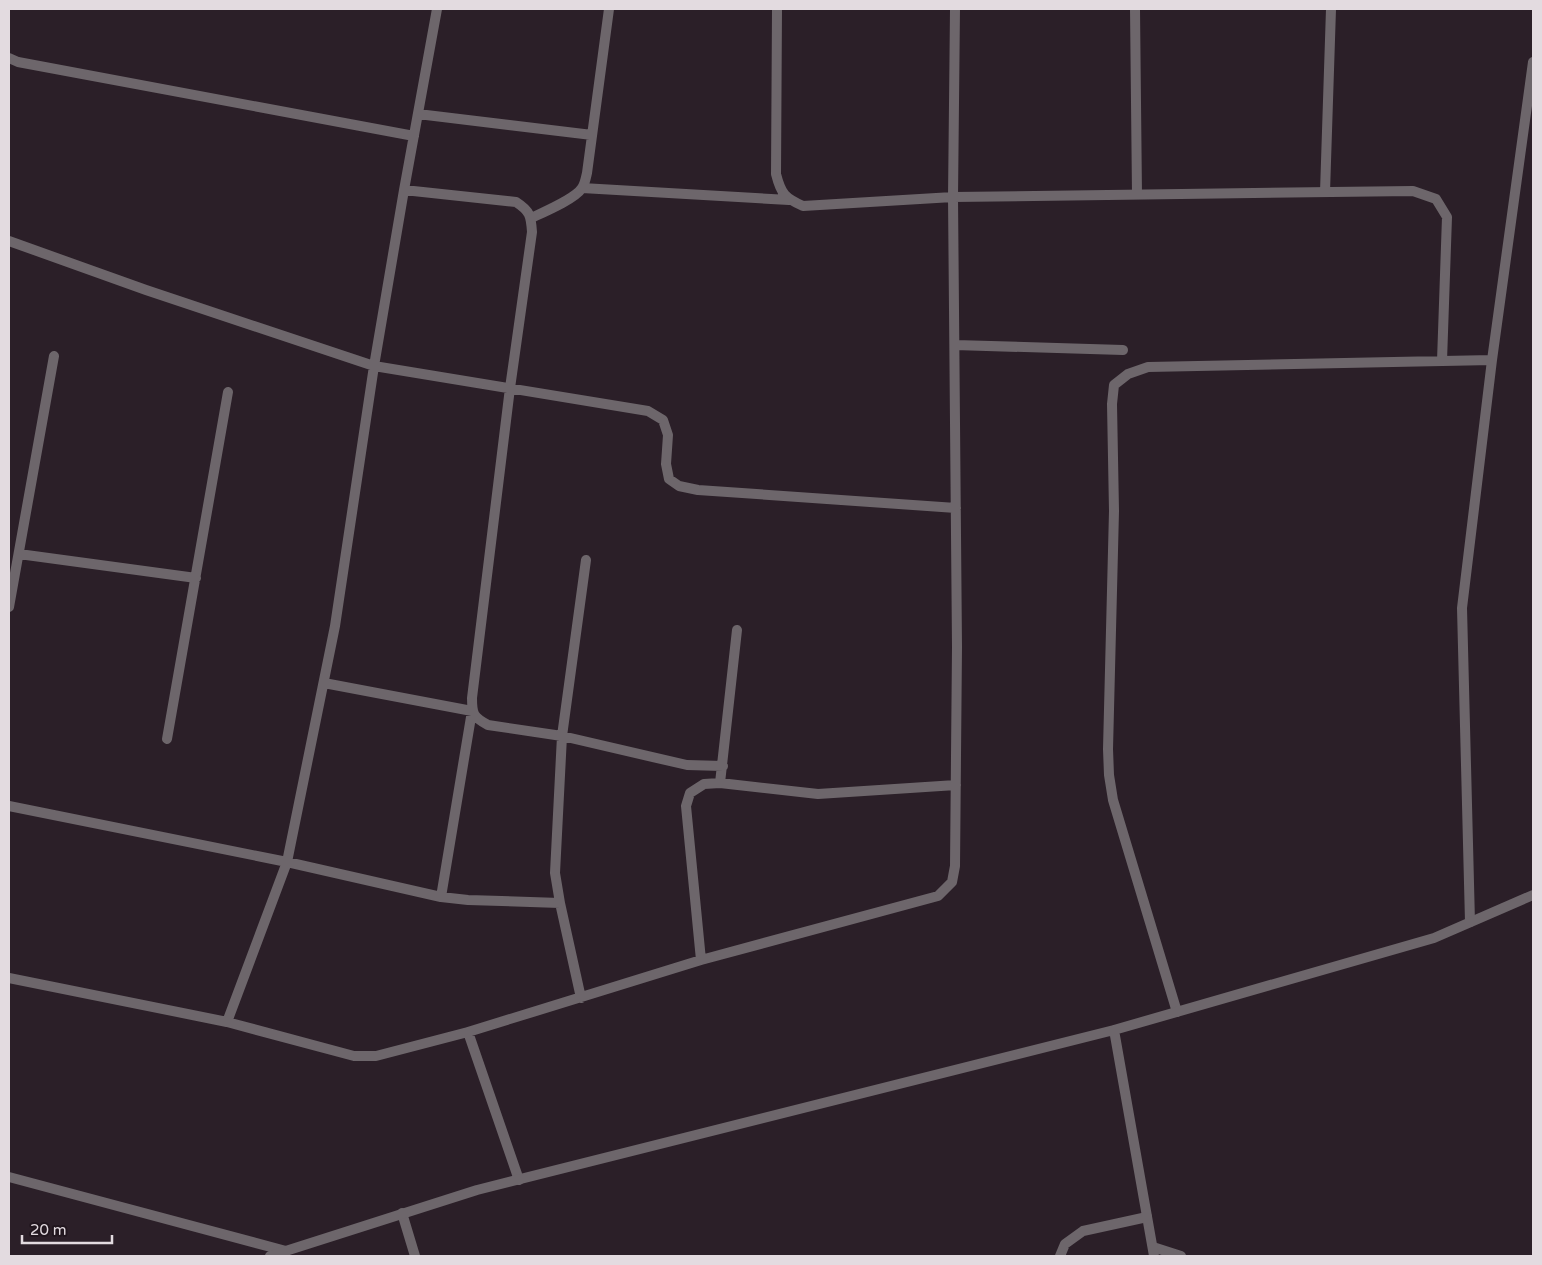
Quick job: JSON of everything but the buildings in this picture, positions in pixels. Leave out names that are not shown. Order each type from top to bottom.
[{"type":"street","points":[[227,1022],[287,862],[336,626],[374,366],[437,9]]},
{"type":"street","points":[[531,218],[558,205],[582,188],[587,173],[609,9]]},
{"type":"street","points":[[777,9],[776,174],[780,190],[789,200]]},
{"type":"street","points":[[9,978],[227,1022],[354,1056],[376,1056],[468,1032],[701,960],[938,896],[952,882],[954,874],[956,785],[957,647],[953,197],[955,9]]},
{"type":"street","points":[[1135,9],[1137,195]]},
{"type":"street","points":[[1325,192],[1331,9]]},
{"type":"street","points":[[9,58],[28,64],[414,136]]},
{"type":"street","points":[[1470,922],[1462,608],[1492,360],[1533,62]]},
{"type":"street","points":[[418,114],[592,135]]},
{"type":"street","points":[[582,188],[789,200],[803,206],[953,197],[1413,191],[1436,199],[1447,217],[1442,360]]},
{"type":"street","points":[[404,190],[516,202],[526,208],[531,218],[532,232],[510,388],[472,698],[472,711],[442,898]]},
{"type":"street","points":[[9,241],[146,290],[374,366],[648,411],[664,420],[668,435],[666,464],[669,479],[679,486],[698,490],[956,508]]},
{"type":"street","points":[[955,345],[1123,350]]},
{"type":"street","points":[[9,608],[54,356]]},
{"type":"street","points":[[1177,1012],[1113,800],[1109,775],[1114,511],[1112,404],[1114,385],[1128,374],[1148,367],[1492,360]]},
{"type":"street","points":[[167,739],[228,392]]},
{"type":"street","points":[[18,554],[196,578]]},
{"type":"street","points":[[581,998],[555,873],[562,736],[586,560]]},
{"type":"street","points":[[720,783],[737,630]]},
{"type":"street","points":[[324,683],[472,711],[478,720],[488,725],[562,736],[687,765],[723,766]]},
{"type":"street","points":[[701,960],[686,806],[690,792],[704,784],[720,783],[818,794],[956,785]]},
{"type":"street","points":[[9,806],[287,862],[442,898],[560,903]]},
{"type":"street","points":[[270,1256],[477,1190],[1114,1030],[1177,1012],[1434,938],[1533,895]]},
{"type":"street","points":[[1114,1030],[1154,1251],[1181,1256]]},
{"type":"street","points":[[468,1032],[519,1180]]},
{"type":"street","points":[[9,1177],[286,1251]]},
{"type":"street","points":[[402,1213],[415,1256]]},
{"type":"street","points":[[1060,1256],[1065,1244],[1083,1231],[1147,1217]]}]
